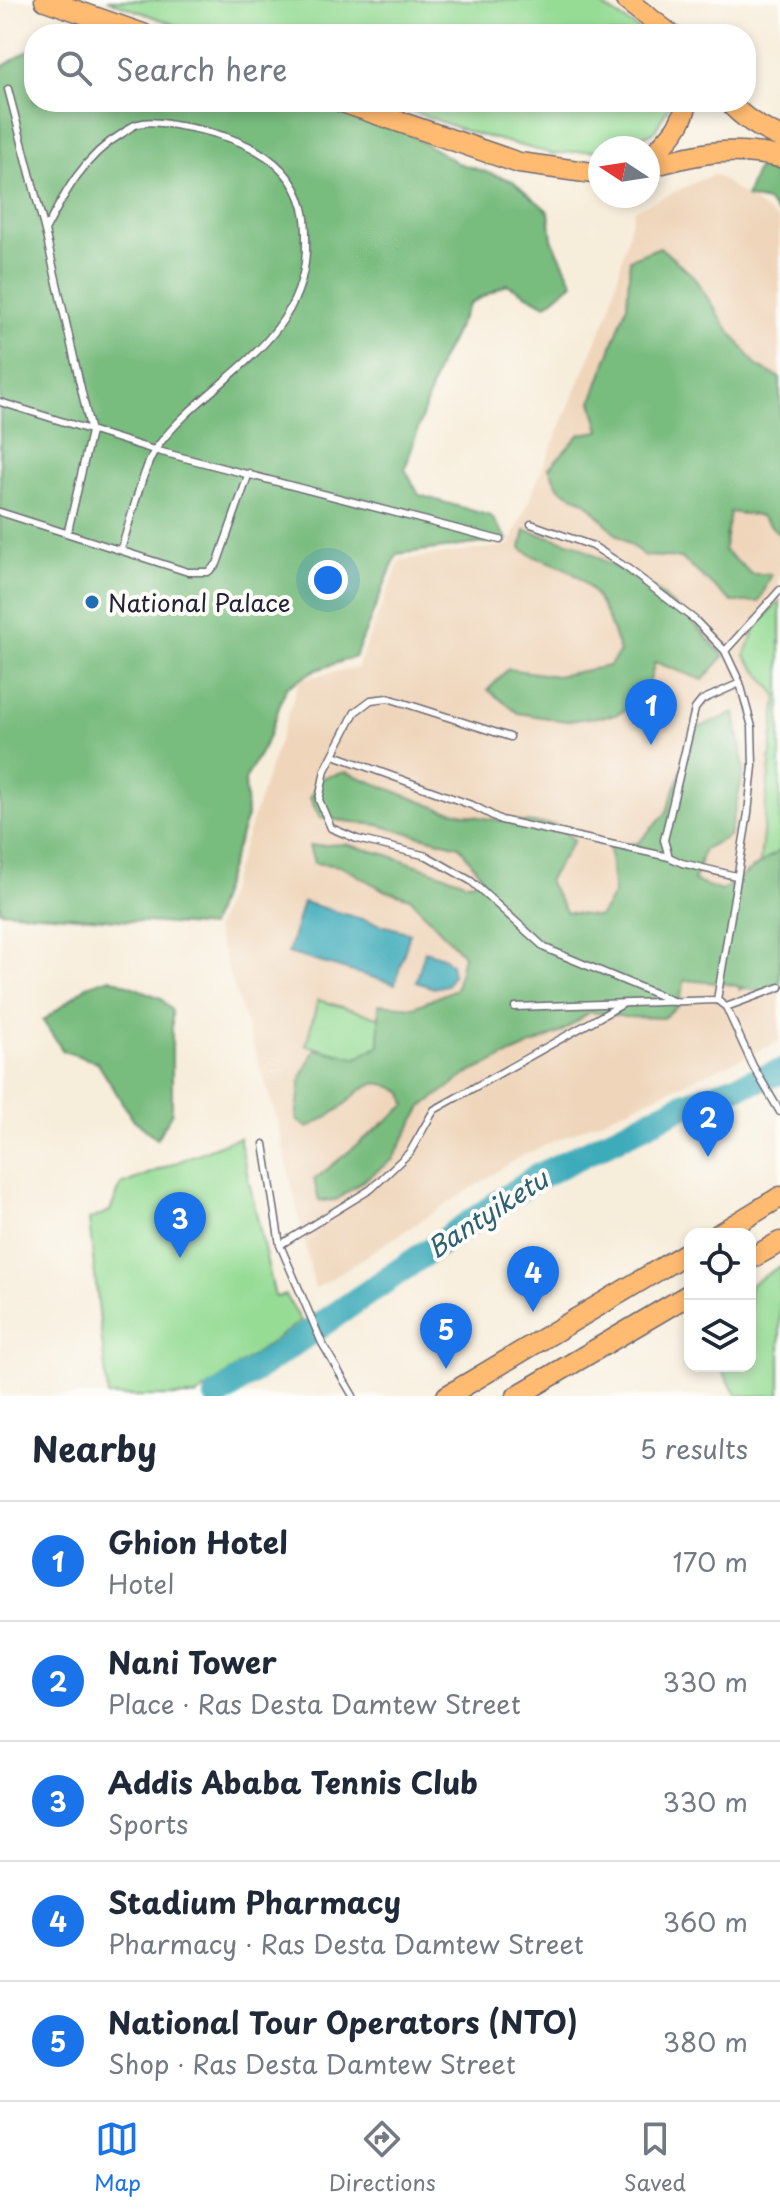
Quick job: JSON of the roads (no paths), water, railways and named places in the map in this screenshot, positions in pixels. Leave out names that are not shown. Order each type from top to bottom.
[{"type":"main road","points":[[45,0],[114,24]]},
{"type":"main road","points":[[626,0],[657,24]]},
{"type":"main road","points":[[371,112],[519,163],[588,172]]},
{"type":"main road","points":[[660,148],[673,134],[685,112]]},
{"type":"main road","points":[[738,112],[780,137]]},
{"type":"main road","points":[[660,164],[700,153],[729,150],[780,157]]},
{"type":"main road","points":[[729,1228],[780,1197]]},
{"type":"main road","points":[[756,1256],[780,1242]]},
{"type":"main road","points":[[447,1396],[684,1255]]},
{"type":"main road","points":[[517,1396],[544,1384],[684,1298]]},
{"type":"lane","points":[[8,89],[45,231],[91,432],[68,531]]},
{"type":"lane","points":[[45,231],[84,165],[110,141],[138,124],[163,123],[193,128],[247,143],[271,160],[292,184],[303,208],[305,262],[300,287],[284,322],[171,429],[154,450],[121,549]]},
{"type":"lane","points":[[0,402],[154,450],[500,540]]},
{"type":"lane","points":[[0,512],[68,531],[188,572],[208,572],[217,564],[249,473]]},
{"type":"lane","points":[[531,524],[593,546],[695,620],[725,651],[740,683],[752,727],[753,766],[717,1000]]},
{"type":"lane","points":[[725,651],[780,590]]},
{"type":"lane","points":[[669,857],[664,840],[695,709],[702,700],[740,683]]},
{"type":"lane","points":[[510,737],[388,698],[371,700],[355,712],[325,770],[319,800],[331,828],[357,839],[427,856],[471,881],[545,948],[675,1002]]},
{"type":"lane","points":[[334,755],[474,806],[501,820],[669,857],[736,876]]},
{"type":"lane","points":[[726,1007],[780,987]]},
{"type":"lane","points":[[515,1007],[717,1000],[726,1007],[753,1066],[780,1112]]},
{"type":"lane","points":[[280,1245],[371,1189],[410,1152],[434,1110],[623,1004]]},
{"type":"lane","points":[[264,1144],[280,1245],[322,1343],[353,1396]]},
{"type":"water","points":[[303,902],[410,933],[395,984],[288,953]]},
{"type":"water","points":[[425,951],[443,957],[451,964],[453,974],[447,985],[434,988],[416,982]]},
{"type":"waterway","name":"Bantyiketu","points":[[217,1396],[535,1178],[686,1104],[780,1072]]},
{"type":"place","name":"National Palace","points":[[92,602]]},
{"type":"place","name":"Ghion Hotel","points":[[651,745]]},
{"type":"place","name":"Nani Tower","points":[[708,1157]]},
{"type":"place","name":"Addis Ababa Tennis Club","points":[[180,1258]]},
{"type":"place","name":"Stadium Pharmacy","points":[[533,1312]]},
{"type":"place","name":"National Tour Operators (NTO)","points":[[446,1369]]}]
